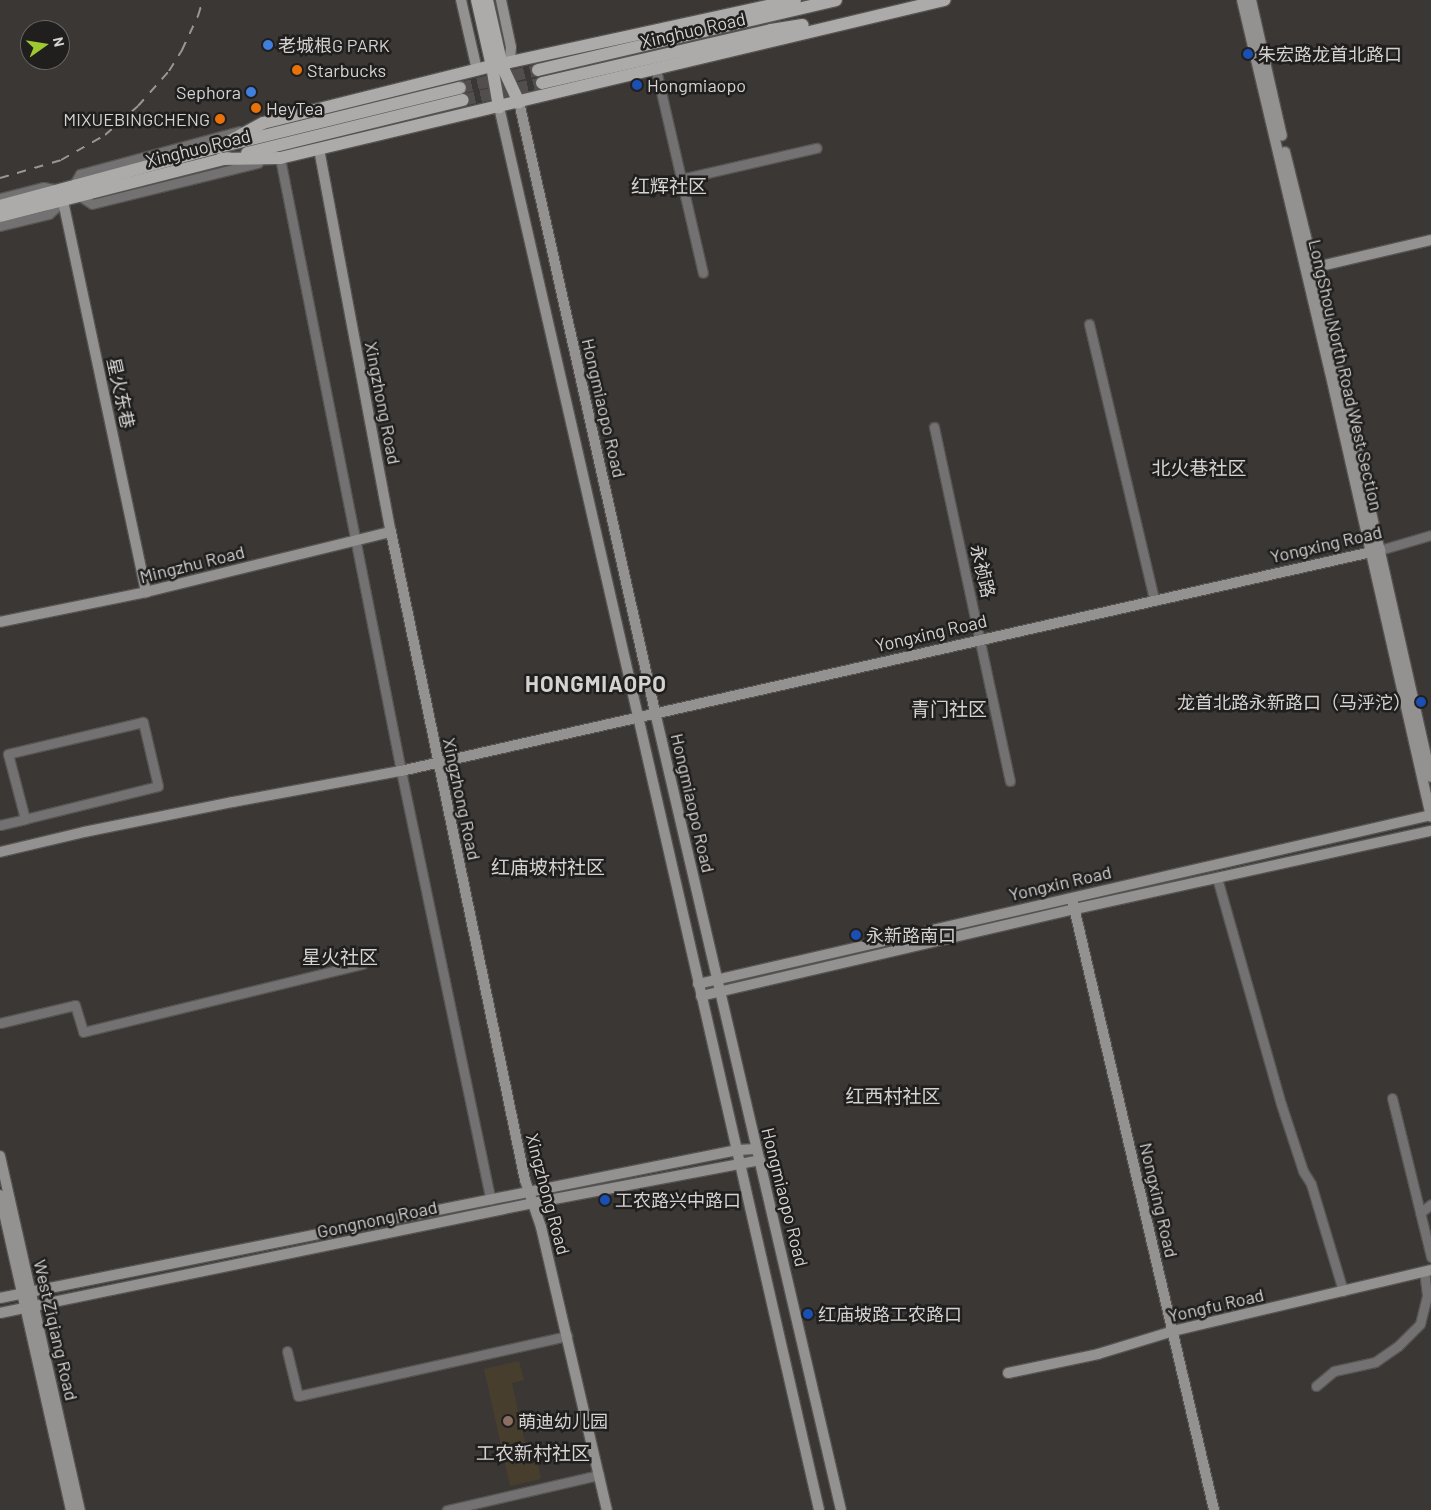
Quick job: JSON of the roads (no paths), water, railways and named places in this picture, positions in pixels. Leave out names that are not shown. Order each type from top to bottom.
[{"type":"main road","points":[[461,0],[477,70]]},
{"type":"main road","points":[[477,0],[497,66],[519,102]]},
{"type":"main road","points":[[487,0],[497,66],[499,108]]},
{"type":"main road","points":[[497,66],[510,59],[511,46],[502,0]]},
{"type":"main road","points":[[220,153],[263,123],[477,70],[764,3],[796,6],[811,0]]},
{"type":"main road","name":"Xinghuo Road","points":[[538,70],[796,6],[836,0]]},
{"type":"main road","name":"Xinghuo Road","points":[[542,83],[911,0]]},
{"type":"main road","points":[[220,153],[280,158],[499,108],[793,35],[944,0]]},
{"type":"main road","name":"LongShou North Road West Section","points":[[1242,0],[1309,269],[1431,777]]},
{"type":"main road","name":"LongShou North Road West Section","points":[[1252,0],[1309,269]]},
{"type":"main road","points":[[793,35],[825,20]]},
{"type":"main road","name":"Xinghuo Road","points":[[0,216],[76,191],[220,153],[462,94]]},
{"type":"main road","name":"Hongmiaopo Road","points":[[519,102],[719,992],[841,1510]]},
{"type":"main road","name":"Hongmiaopo Road","points":[[499,108],[700,996],[819,1510]]},
{"type":"main road","name":"Xingzhong Road","points":[[319,149],[391,532],[438,763],[529,1192],[541,1227],[607,1510]]},
{"type":"main road","name":"Xinghuo Road","points":[[0,206],[61,195]]},
{"type":"main road","name":"星火东巷","points":[[61,195],[146,592]]},
{"type":"main road","points":[[1309,269],[1431,240]]},
{"type":"main road","name":"Mingzhu Road","points":[[0,622],[146,592],[391,532]]},
{"type":"main road","name":"LongShou North Road West Section","points":[[1375,550],[1431,816]]},
{"type":"main road","name":"Yongxing Road","points":[[0,852],[84,832],[402,771],[637,716],[1375,550]]},
{"type":"main road","name":"Yongxin Road","points":[[698,984],[1431,816]]},
{"type":"main road","name":"Yongxin Road","points":[[700,996],[1075,909],[1431,831]]},
{"type":"main road","name":"Nongxing Road","points":[[1072,897],[1214,1510]]},
{"type":"main road","name":"Gongnong Road","points":[[0,1298],[737,1150],[756,1149]]},
{"type":"main road","name":"West Ziqiang Road","points":[[0,1156],[26,1294]]},
{"type":"main road","name":"Gongnong Road","points":[[0,1313],[533,1203],[760,1160]]},
{"type":"main road","name":"West Ziqiang Road","points":[[0,1195],[80,1510]]},
{"type":"main road","name":"Yongfu Road","points":[[1008,1373],[1098,1354],[1173,1331],[1427,1271]]},
{"type":"main road","name":"West Ziqiang Road","points":[[29,1307],[71,1510]]},
{"type":"street","points":[[656,70],[703,274]]},
{"type":"street","points":[[263,123],[221,137],[80,174],[76,191],[92,204],[228,168],[280,158],[402,771],[491,1200]]},
{"type":"street","points":[[681,179],[816,148]]},
{"type":"street","points":[[0,198],[42,187],[61,195],[49,214],[0,226]]},
{"type":"street","points":[[1089,324],[1154,599]]},
{"type":"street","name":"永祯路","points":[[934,427],[981,638],[1010,781]]},
{"type":"street","name":"Yongxing Road","points":[[1375,550],[1431,535]]},
{"type":"street","points":[[0,825],[25,819],[158,786],[144,722],[8,754],[25,819]]},
{"type":"street","points":[[1217,878],[1282,1104],[1303,1172],[1311,1184],[1343,1291]]},
{"type":"street","points":[[0,1023],[75,1005],[83,1032],[363,964]]},
{"type":"street","points":[[1392,1098],[1431,1257]]},
{"type":"street","points":[[1420,1213],[1431,1204]]},
{"type":"street","points":[[1316,1386],[1334,1371],[1375,1362],[1398,1346],[1420,1324],[1427,1295],[1427,1271]]},
{"type":"street","points":[[287,1351],[298,1396],[567,1336]]},
{"type":"street","points":[[447,1510],[599,1475]]},
{"type":"tunnel","points":[[460,88],[538,70]]},
{"type":"tunnel","points":[[463,100],[542,83]]},
{"type":"railway","points":[[0,178],[61,160],[105,135],[138,106],[169,71],[182,50],[198,16],[203,0]]},
{"type":"place","name":"老城根G PARK","points":[[268,45]]},
{"type":"place","name":"朱宏路龙首北路口","points":[[1248,54]]},
{"type":"place","name":"Starbucks","points":[[297,70]]},
{"type":"place","name":"Hongmiaopo","points":[[637,85]]},
{"type":"place","name":"Sephora","points":[[251,92]]},
{"type":"place","name":"HeyTea","points":[[256,108]]},
{"type":"place","name":"MIXUEBINGCHENG","points":[[220,119]]},
{"type":"place","name":"龙首北路永新路口（马泘沱）","points":[[1421,702]]},
{"type":"place","name":"永新路南口","points":[[856,935]]},
{"type":"place","name":"工农路兴中路口","points":[[605,1200]]},
{"type":"place","name":"红庙坡路工农路口","points":[[808,1314]]},
{"type":"place","name":"萌迪幼儿园","points":[[508,1421]]},
{"type":"district","name":"红辉社区","points":[[669,186]]},
{"type":"district","name":"北火巷社区","points":[[1199,468]]},
{"type":"district","name":"HONGMIAOPO","points":[[596,684]]},
{"type":"district","name":"青门社区","points":[[949,709]]},
{"type":"district","name":"红庙坡村社区","points":[[548,867]]},
{"type":"district","name":"星火社区","points":[[340,957]]},
{"type":"district","name":"红西村社区","points":[[893,1096]]},
{"type":"district","name":"工农新村社区","points":[[533,1453]]}]
